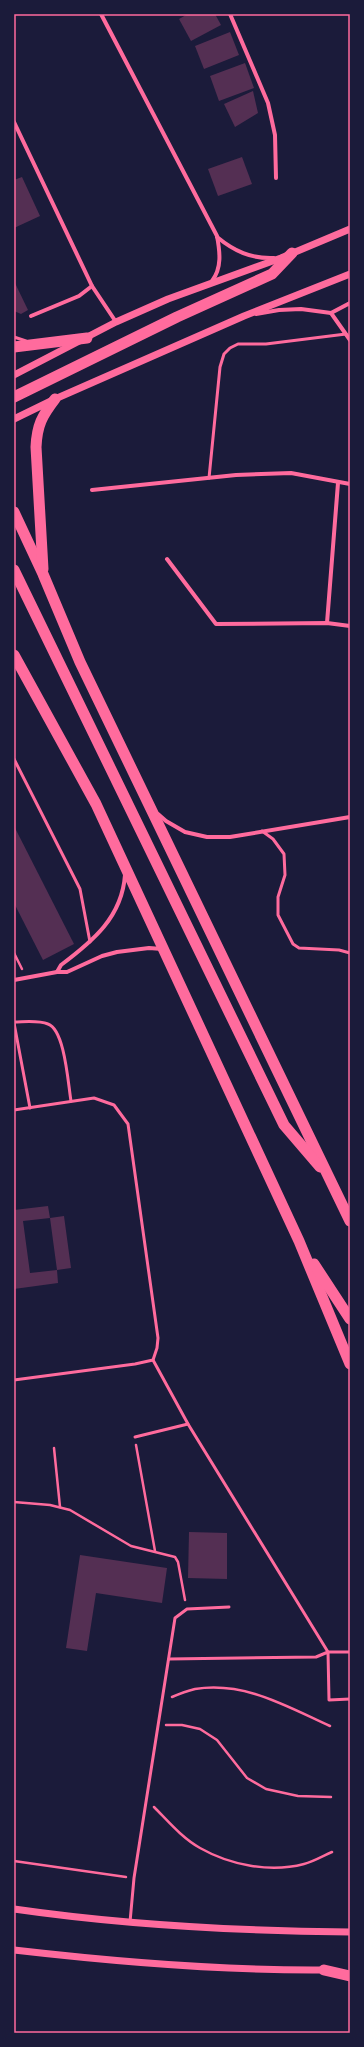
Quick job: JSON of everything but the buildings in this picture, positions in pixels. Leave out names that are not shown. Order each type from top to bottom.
[{"type":"highway","points":[[14,397],[177,317],[272,274],[292,253]]},
{"type":"highway","points":[[14,347],[37,346],[87,338]]},
{"type":"highway","points":[[43,574],[36,446],[37,432],[41,417],[55,399]]},
{"type":"highway","points":[[14,512],[43,574],[80,662],[350,1221]]},
{"type":"highway","points":[[14,570],[284,1125],[330,1180]]},
{"type":"highway","points":[[14,655],[96,804],[126,867],[299,1241],[350,1364]]},
{"type":"highway","points":[[299,1241],[350,1319]]},
{"type":"highway","points":[[324,1970],[350,1976]]},
{"type":"street","points":[[101,14],[217,236],[230,248],[246,255],[263,259],[281,258]]},
{"type":"street","points":[[230,14],[268,103],[274,135],[276,178]]},
{"type":"street","points":[[14,122],[92,286],[116,322]]},
{"type":"street","points":[[14,375],[116,322],[168,299],[281,258],[350,229]]},
{"type":"street","points":[[211,283],[217,275],[219,263],[217,236]]},
{"type":"street","points":[[14,419],[55,399],[244,316],[350,274]]},
{"type":"street","points":[[31,316],[79,296],[92,286]]},
{"type":"street","points":[[244,316],[279,310],[314,310],[331,313],[350,303]]},
{"type":"street","points":[[331,313],[350,340]]},
{"type":"street","points":[[92,490],[209,478],[291,473],[338,483],[350,484]]},
{"type":"street","points":[[327,623],[338,483]]},
{"type":"street","points":[[167,559],[216,624],[327,623],[350,626]]},
{"type":"street","points":[[149,805],[166,821],[185,832],[207,837],[230,836],[350,817]]},
{"type":"street","points":[[57,972],[61,965],[90,942],[113,916],[125,884],[126,867]]},
{"type":"street","points":[[14,980],[57,972],[67,972],[102,956],[117,952],[149,948],[165,950]]},
{"type":"street","points":[[14,1910],[82,1919],[130,1923],[350,1932]]},
{"type":"street","points":[[14,1950],[214,1968],[350,1970]]},
{"type":"lane","points":[[209,478],[220,367],[224,354],[238,344],[266,344],[346,334]]},
{"type":"lane","points":[[14,337],[37,346]]},
{"type":"lane","points":[[14,759],[80,890],[90,942]]},
{"type":"lane","points":[[262,831],[273,839],[284,854],[285,875],[278,897],[278,915],[293,944],[299,948],[340,950],[350,953]]},
{"type":"lane","points":[[30,1108],[14,1023],[48,1024],[56,1030],[63,1053],[71,1101]]},
{"type":"lane","points":[[14,1110],[94,1098],[114,1105],[128,1124],[158,1338],[157,1348],[153,1360],[188,1424],[328,1652],[329,1700],[350,1699]]},
{"type":"lane","points":[[14,1380],[135,1364],[153,1360]]},
{"type":"lane","points":[[134,1437],[188,1424]]},
{"type":"lane","points":[[130,1923],[134,1878],[175,1618],[187,1609],[229,1607]]},
{"type":"lane","points":[[169,1659],[316,1657],[328,1652],[350,1652]]},
{"type":"path","points":[[14,953],[26,978]]},
{"type":"path","points":[[134,1437],[155,1551]]},
{"type":"path","points":[[54,1448],[60,1507]]},
{"type":"path","points":[[14,1502],[60,1507],[70,1510],[131,1546],[175,1557],[178,1562],[187,1609]]},
{"type":"path","points":[[162,1700],[194,1689],[224,1687],[252,1692],[330,1726]]},
{"type":"path","points":[[158,1725],[182,1725],[200,1729],[217,1740],[247,1778],[266,1790],[298,1796],[331,1797]]},
{"type":"path","points":[[146,1798],[199,1848],[225,1859],[250,1866],[276,1868],[304,1864],[332,1852]]},
{"type":"path","points":[[14,1861],[134,1878]]}]
